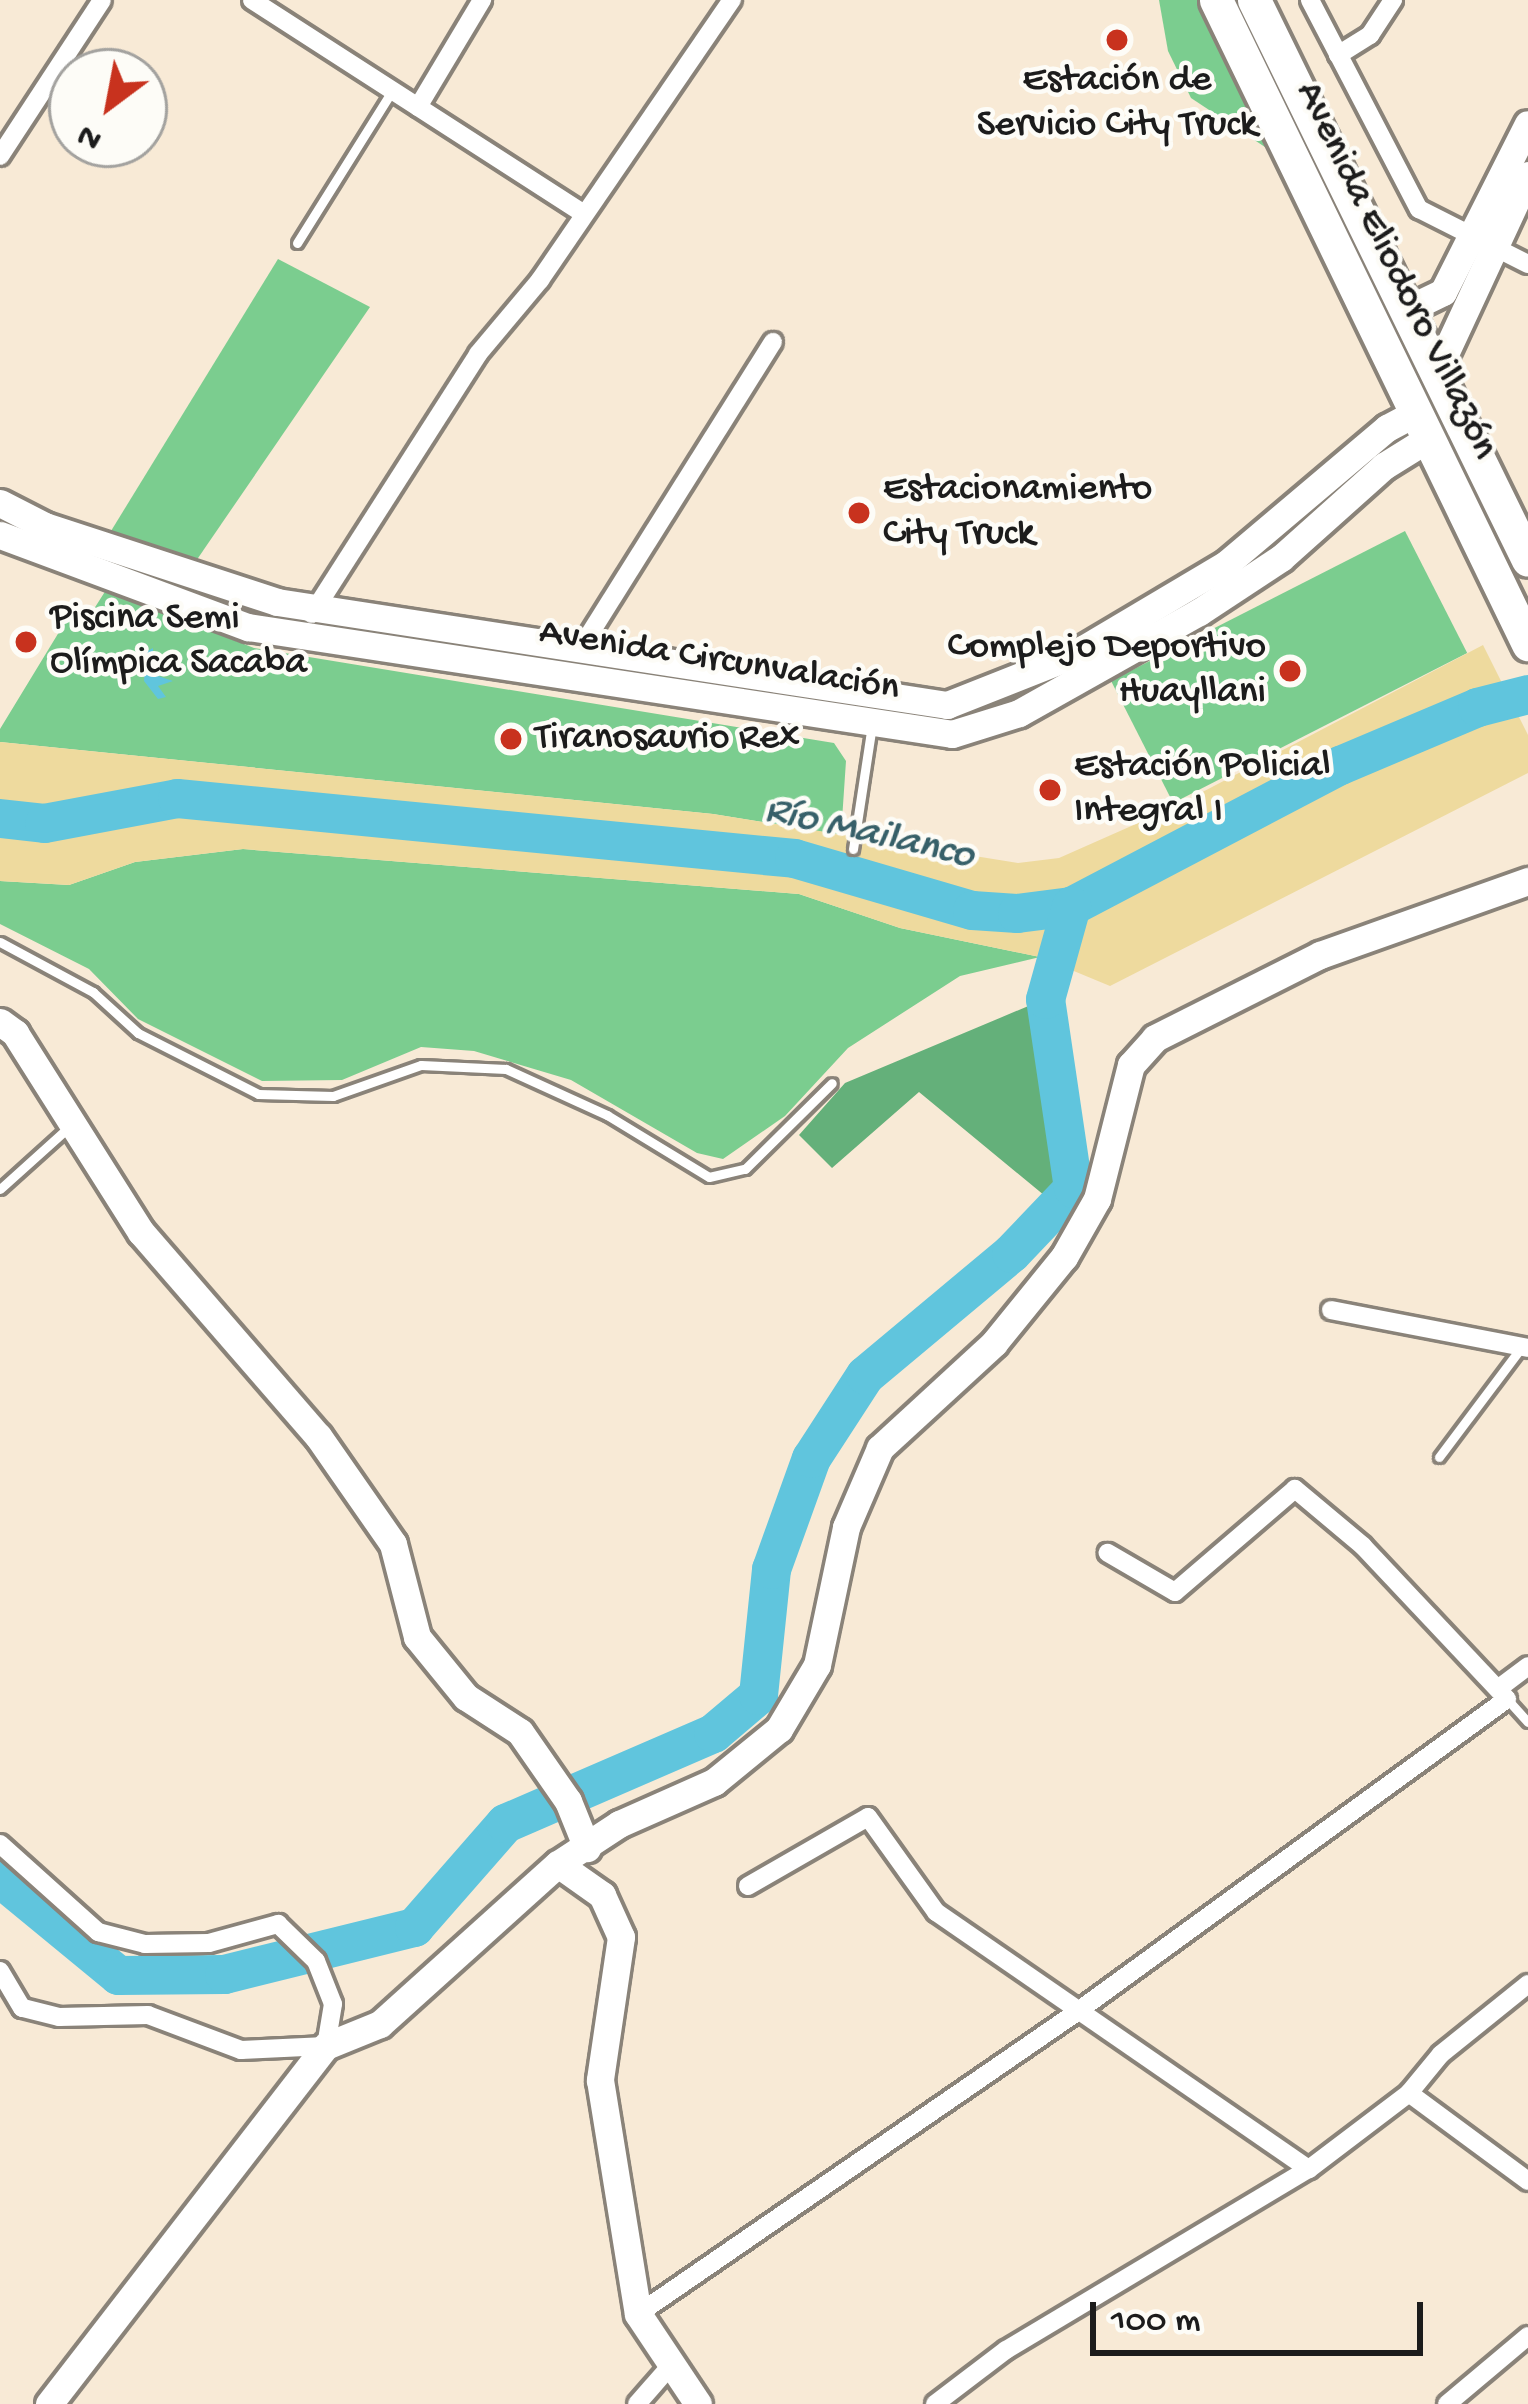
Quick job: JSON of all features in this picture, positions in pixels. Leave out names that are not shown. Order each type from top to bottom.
[{"type":"highway","name":"Avenida Eliodoro Villazón","points":[[1216,0],[1528,644]]},
{"type":"highway","name":"Avenida Eliodoro Villazón","points":[[1255,0],[1528,560]]},
{"type":"street","points":[[0,156],[102,0]]},
{"type":"street","points":[[252,0],[583,213]]},
{"type":"street","points":[[418,107],[482,0]]},
{"type":"street","points":[[308,637],[314,608],[478,354],[732,0]]},
{"type":"street","points":[[1310,0],[1419,209],[1478,245],[1528,264]]},
{"type":"street","points":[[1338,55],[1370,35],[1393,0]]},
{"type":"street","points":[[1437,371],[1478,245],[1528,124]]},
{"type":"street","points":[[1406,310],[1443,292],[1528,175]]},
{"type":"street","points":[[579,651],[773,342]]},
{"type":"street","name":"Avenida Circunvalación","points":[[0,535],[248,626],[873,712],[947,705],[1073,655],[1226,564],[1422,425]]},
{"type":"street","name":"Avenida Circunvalación","points":[[0,503],[108,546],[314,608],[579,651],[873,712],[952,734],[1012,715],[1281,558],[1384,466],[1422,425]]},
{"type":"street","points":[[94,572],[108,546]]},
{"type":"street","points":[[1000,686],[1012,715]]},
{"type":"street","points":[[0,1971],[22,2008],[59,2017],[148,2015],[241,2050],[326,2046],[380,2024],[558,1864],[619,1824],[714,1782],[778,1729],[817,1665],[846,1527],[880,1448],[994,1343],[1064,1257],[1097,1199],[1131,1065],[1155,1038],[1320,955],[1528,881]]},
{"type":"street","points":[[0,1022],[15,1033],[141,1232],[318,1436],[393,1544],[417,1636],[466,1696],[520,1732],[568,1801],[587,1848]]},
{"type":"street","points":[[1331,1310],[1526,1345]]},
{"type":"street","points":[[1108,1553],[1175,1592],[1295,1489],[1505,1692]]},
{"type":"street","points":[[638,2314],[1074,2014],[1505,1692],[1528,1666]]},
{"type":"street","points":[[748,1886],[868,1816],[936,1912],[1074,2014],[1310,2169]]},
{"type":"street","points":[[0,1844],[98,1932],[145,1944],[209,1943],[278,1924],[316,1961],[333,2004],[326,2046],[49,2404]]},
{"type":"street","points":[[558,1864],[602,1894],[621,1937],[600,2080],[638,2314],[698,2404]]},
{"type":"street","points":[[935,2404],[1006,2350],[1310,2169],[1409,2093],[1442,2054],[1528,1984]]},
{"type":"street","points":[[1409,2093],[1528,2181]]},
{"type":"street","points":[[1447,2404],[1528,2336]]},
{"type":"street","points":[[638,2404],[672,2364]]},
{"type":"lane","points":[[297,243],[392,91]]},
{"type":"lane","points":[[854,850],[873,712]]},
{"type":"lane","points":[[0,942],[93,992],[138,1033],[258,1094],[333,1096],[421,1065],[506,1069],[607,1115],[709,1178],[745,1168],[832,1083]]},
{"type":"lane","points":[[0,1190],[70,1126]]},
{"type":"lane","points":[[1439,1456],[1526,1345]]},
{"type":"lane","points":[[1505,1692],[1528,1722]]},
{"type":"green space","points":[[1159,0],[1197,0],[1271,151],[1191,98],[1168,51]]},
{"type":"green space","points":[[278,259],[370,307],[196,561],[111,531]]},
{"type":"green space","name":"Complejo Deportivo Huayllani","points":[[1405,531],[1467,653],[1173,803],[1111,681]]},
{"type":"green space","points":[[106,590],[254,648],[834,743],[846,761],[841,835],[713,814],[0,742],[0,729],[70,614],[85,623]]},
{"type":"green space","points":[[243,849],[799,894],[900,928],[1040,957],[960,976],[848,1048],[785,1116],[723,1159],[697,1153],[571,1080],[474,1051],[421,1047],[342,1080],[262,1081],[138,1019],[89,969],[0,924],[0,881],[69,885],[135,862]]},
{"type":"green space","points":[[1045,999],[1073,1188],[1056,1205],[919,1092],[832,1168],[799,1135],[845,1083]]},
{"type":"sand","points":[[1483,645],[1528,735],[1528,773],[1110,986],[1040,957],[900,928],[799,894],[243,849],[135,862],[69,885],[0,881],[0,742],[713,814],[1018,863],[1059,858],[1172,808]]},
{"type":"water","points":[[153,648],[153,665],[169,660],[158,676],[173,681],[158,686],[166,697],[158,699],[144,681],[146,652]]},
{"type":"waterway","name":"Río Mailanco","points":[[0,818],[44,823],[177,798],[794,858],[972,910],[1017,913],[1071,906],[1340,765],[1477,707],[1528,694]]},
{"type":"waterway","points":[[0,1878],[118,1975],[224,1974],[414,1927],[505,1823],[713,1733],[758,1695],[771,1569],[811,1458],[865,1375],[1011,1253],[1073,1188],[1045,999],[1071,906]]},
{"type":"place","name":"Estación de Servicio City Truck","points":[[1117,40]]},
{"type":"place","name":"Estacionamiento City Truck","points":[[859,513]]},
{"type":"place","name":"Piscina Semi Olímpica Sacaba","points":[[26,642]]},
{"type":"place","name":"Complejo Deportivo Huayllani","points":[[1290,671]]},
{"type":"place","name":"Tiranosaurio Rex","points":[[511,739]]},
{"type":"place","name":"Estación Policial Integral I","points":[[1050,790]]}]
